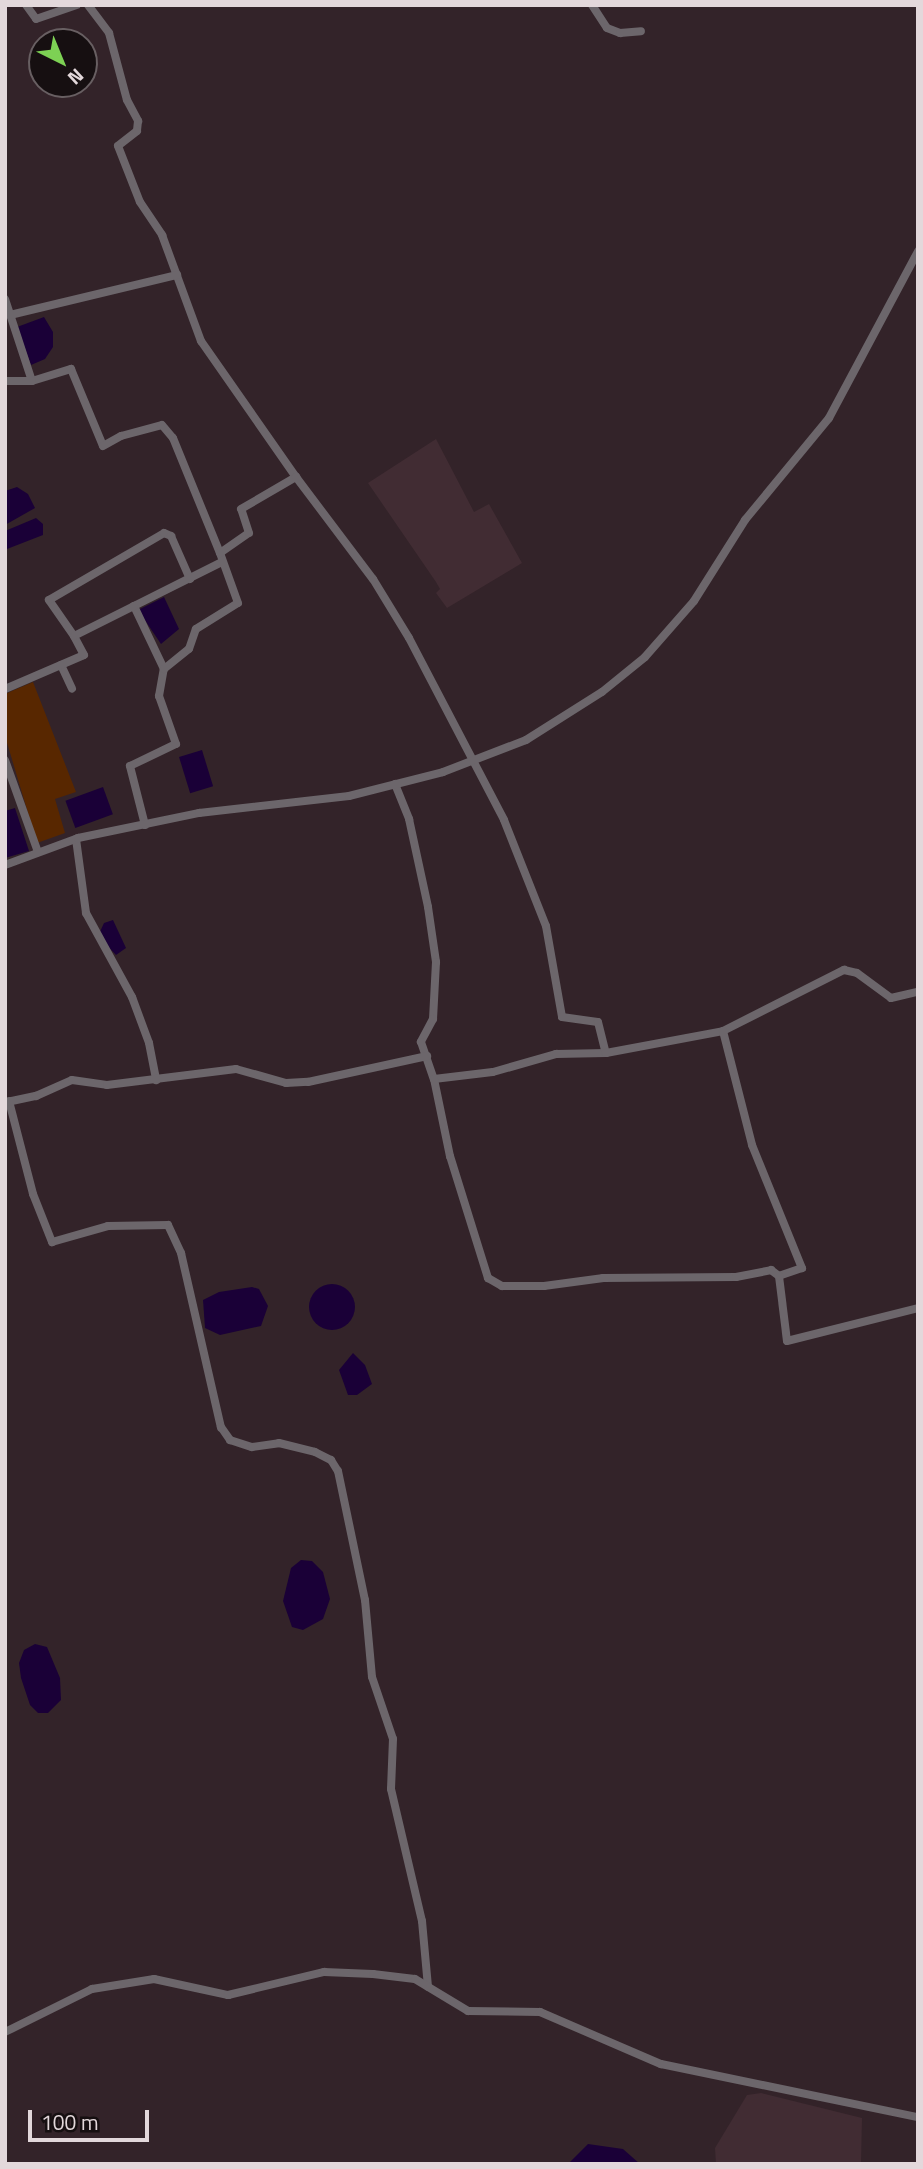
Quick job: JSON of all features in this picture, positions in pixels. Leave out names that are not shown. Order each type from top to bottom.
[{"type":"street","points":[[26,5],[36,19],[77,5]]},
{"type":"street","points":[[88,5],[109,33],[127,100],[138,121],[136,131],[118,146],[177,275],[201,341],[296,477],[373,579],[410,638],[504,820],[546,926],[562,1017],[598,1021],[606,1053]]},
{"type":"street","points":[[592,5],[607,28],[641,31]]},
{"type":"street","points":[[5,864],[76,839],[145,825],[349,796],[473,762],[526,740],[602,692],[645,657],[677,620],[745,520],[829,418],[918,251]]},
{"type":"street","points":[[10,316],[177,275]]},
{"type":"street","points":[[5,299],[32,381]]},
{"type":"street","points":[[5,382],[32,381],[71,369],[103,446],[121,436],[162,425],[185,460],[190,485],[221,557],[237,605],[196,629],[189,649],[164,669]]},
{"type":"street","points":[[75,636],[190,579],[221,557],[249,533],[243,507],[296,477]]},
{"type":"street","points":[[5,689],[85,653],[50,600],[164,533],[171,536],[190,579]]},
{"type":"street","points":[[134,606],[164,669],[159,696],[176,744],[130,765],[145,825]]},
{"type":"street","points":[[61,665],[72,689]]},
{"type":"street","points":[[5,760],[38,852]]},
{"type":"street","points":[[395,784],[422,873],[436,962],[433,1019],[421,1042],[434,1079],[450,1156],[488,1279],[502,1286],[544,1286],[603,1278],[736,1277],[771,1270],[779,1276],[787,1341],[918,1308]]},
{"type":"street","points":[[76,839],[86,913],[132,997],[149,1043],[156,1080]]},
{"type":"street","points":[[434,1079],[493,1072],[556,1054],[606,1053],[723,1031],[844,970],[857,973],[891,998],[918,992]]},
{"type":"street","points":[[723,1031],[752,1145],[802,1268],[779,1276]]},
{"type":"street","points":[[427,1056],[308,1082],[286,1083],[236,1069],[107,1085],[72,1080],[36,1097],[7,1101],[33,1194],[51,1242],[108,1226],[167,1225],[181,1253],[221,1427],[230,1440],[252,1447],[279,1443],[315,1452],[331,1460],[338,1471],[365,1600],[372,1677],[393,1739],[391,1789],[419,1908],[428,1987]]},
{"type":"street","points":[[5,2032],[92,1989],[154,1979],[228,1994],[324,1972],[415,1979],[468,2011],[540,2012],[661,2064],[918,2118]]},
{"type":"shaded area","points":[[44,317],[53,332],[53,347],[45,359],[31,365],[17,327]]},
{"type":"shaded area","points":[[436,439],[474,512],[489,504],[522,563],[447,608],[436,593],[440,589],[436,582],[368,483]]},
{"type":"shaded area","points":[[17,487],[28,494],[35,508],[5,525],[5,491]]},
{"type":"shaded area","points":[[36,518],[43,524],[43,535],[7,549],[5,531]]},
{"type":"shaded area","points":[[164,597],[179,629],[161,644],[138,610]]},
{"type":"shaded area","points":[[33,682],[76,792],[55,799],[65,833],[37,843],[5,736],[5,694]]},
{"type":"shaded area","points":[[202,750],[213,786],[190,793],[179,757]]},
{"type":"shaded area","points":[[103,787],[113,814],[75,828],[65,801]]},
{"type":"shaded area","points":[[15,808],[29,851],[5,858],[5,811]]},
{"type":"shaded area","points":[[113,920],[126,948],[116,955],[98,936],[104,923]]},
{"type":"shaded area","points":[[332,1284],[348,1291],[355,1307],[348,1323],[332,1330],[316,1323],[309,1307],[316,1291]]},
{"type":"shaded area","points":[[252,1287],[259,1289],[268,1306],[261,1326],[220,1335],[205,1328],[203,1300],[219,1292]]},
{"type":"shaded area","points":[[353,1353],[365,1365],[372,1384],[357,1395],[348,1395],[339,1370]]},
{"type":"shaded area","points":[[301,1560],[312,1561],[323,1572],[330,1599],[323,1619],[303,1630],[292,1627],[283,1601],[291,1568]]},
{"type":"shaded area","points":[[35,1644],[47,1647],[60,1678],[61,1700],[48,1713],[38,1713],[30,1705],[21,1678],[19,1663],[24,1650]]},
{"type":"shaded area","points":[[761,2093],[862,2118],[861,2164],[716,2164],[715,2148],[747,2095]]},
{"type":"shaded area","points":[[588,2144],[623,2149],[640,2164],[568,2164]]}]
